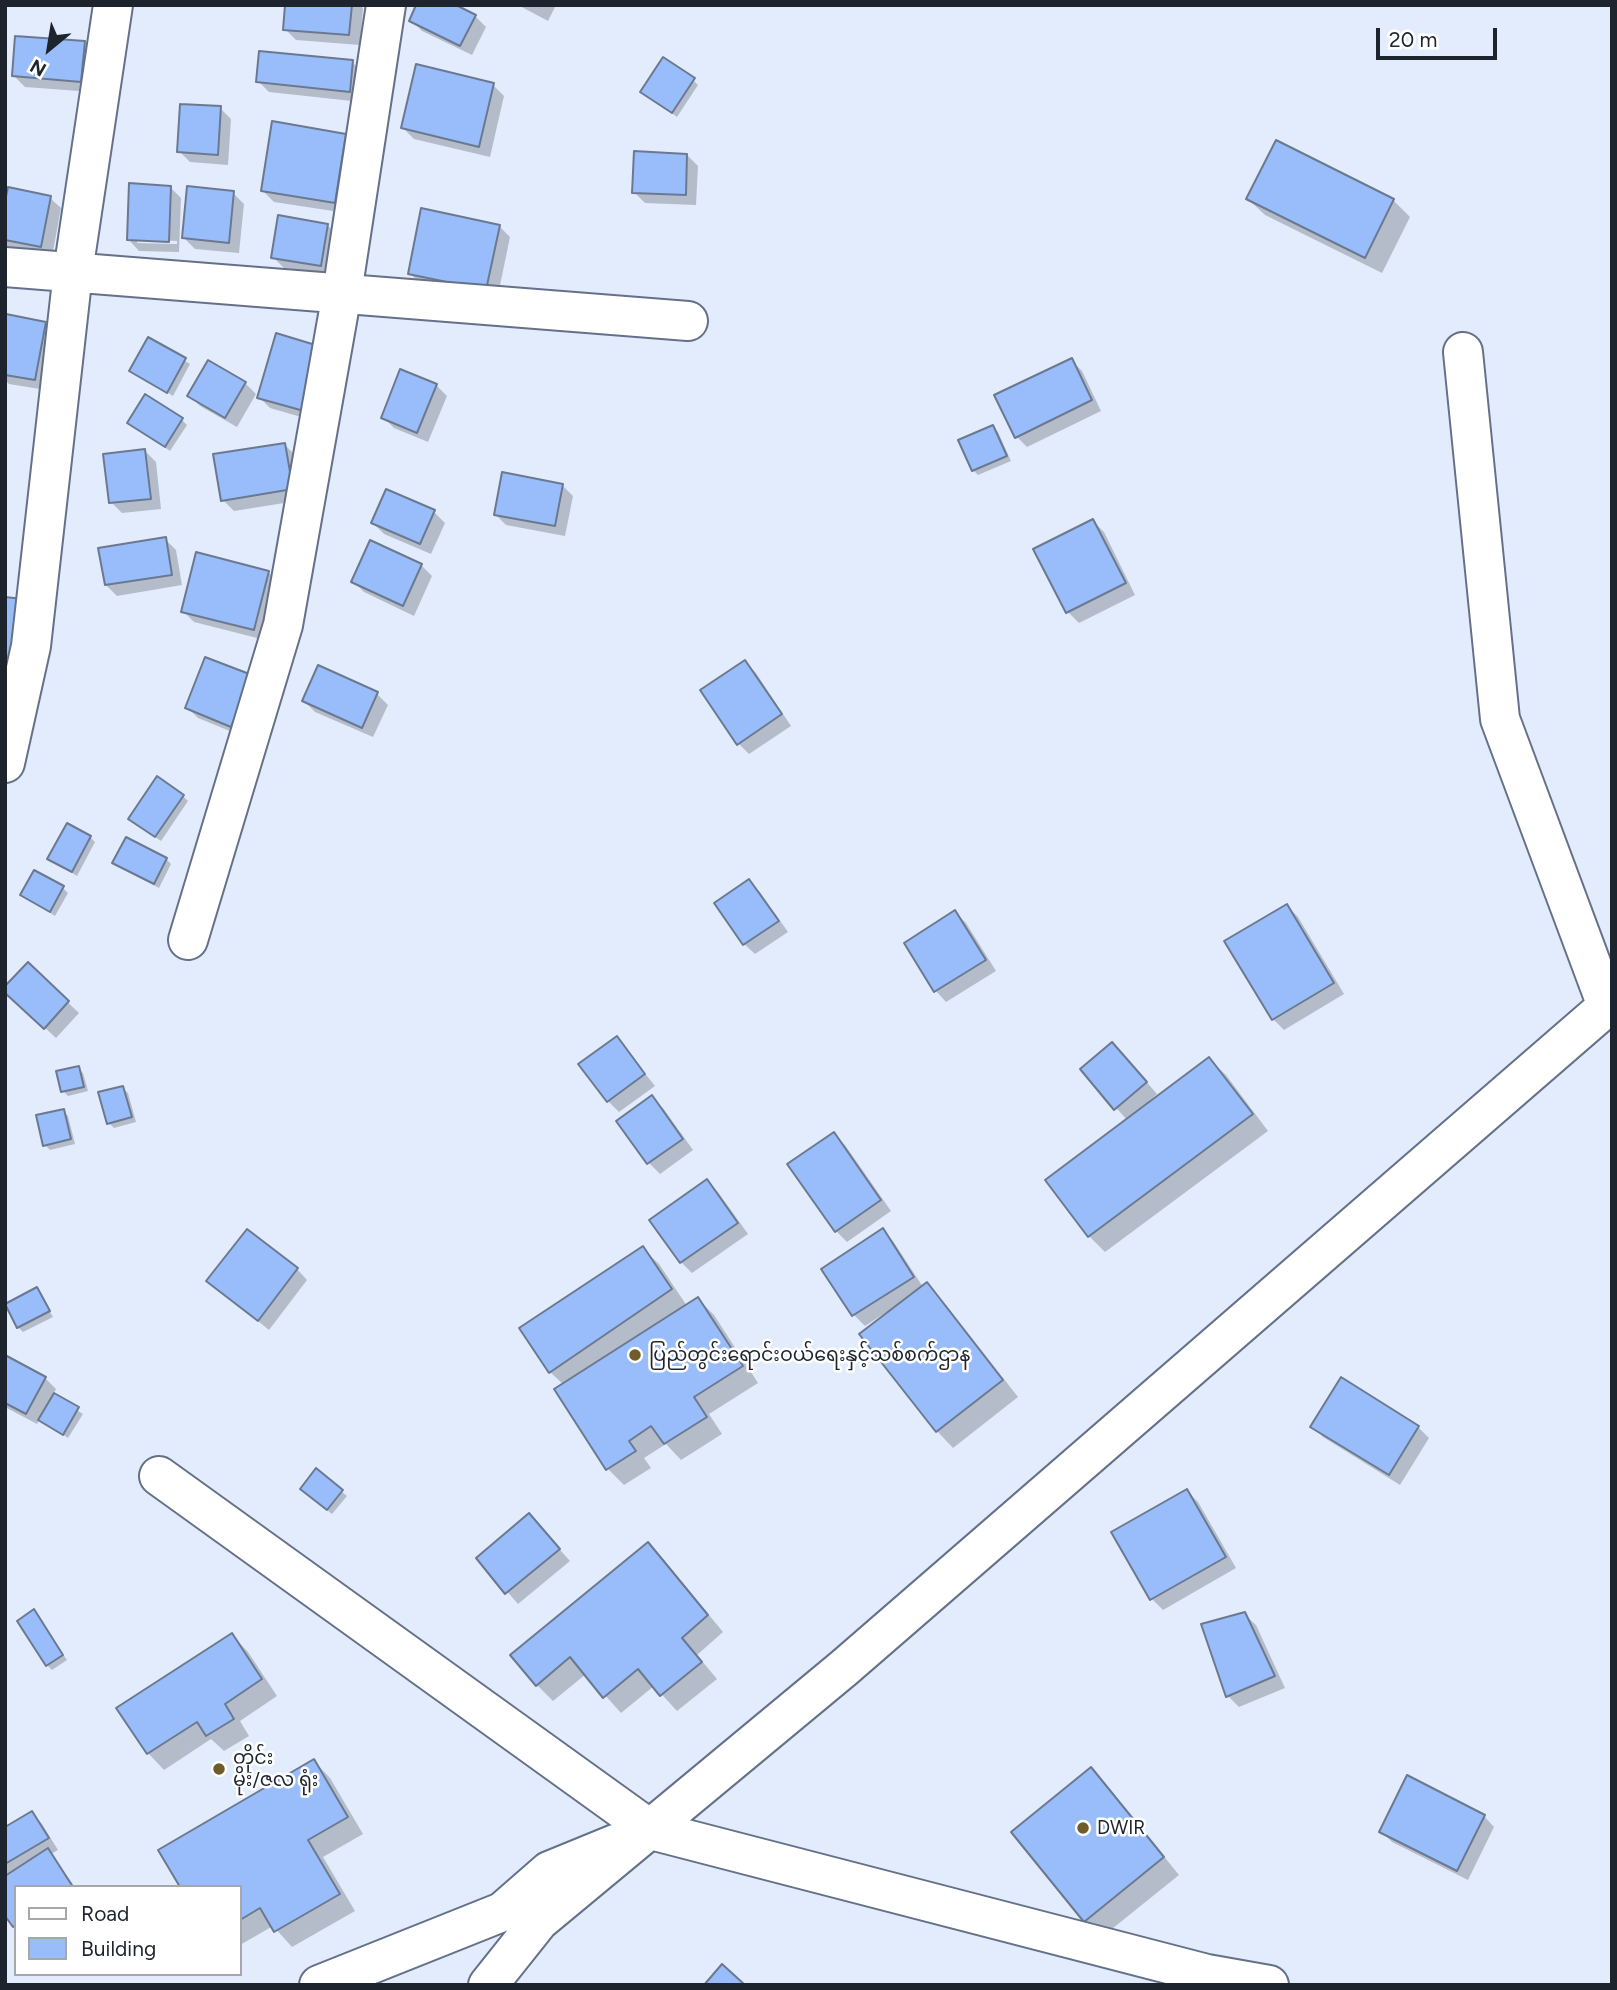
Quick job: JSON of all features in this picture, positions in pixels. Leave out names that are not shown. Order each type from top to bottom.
[{"type":"street","points":[[5,763],[31,646],[73,272],[113,5]]},
{"type":"street","points":[[188,940],[283,625],[342,293],[386,5]]},
{"type":"street","points":[[5,267],[688,321]]},
{"type":"street","points":[[488,1985],[539,1921],[844,1668],[1609,1004],[1500,719],[1463,352]]},
{"type":"street","points":[[159,1476],[650,1830],[1205,1979],[1269,1985]]},
{"type":"street","points":[[319,1985],[502,1912],[549,1871],[650,1830]]},
{"type":"building","points":[[285,5],[352,5],[349,35],[283,30]]},
{"type":"building","points":[[416,5],[456,5],[476,15],[460,46],[409,21]]},
{"type":"building","points":[[15,36],[85,41],[81,82],[12,76]]},
{"type":"building","points":[[259,51],[353,60],[350,92],[256,82]]},
{"type":"building","points":[[663,57],[695,78],[672,113],[640,92]]},
{"type":"building","points":[[416,64],[494,83],[479,147],[401,128]]},
{"type":"building","points":[[180,104],[221,106],[218,155],[177,152]]},
{"type":"building","points":[[272,121],[346,134],[335,203],[261,191]]},
{"type":"building","points":[[1276,140],[1394,199],[1365,258],[1246,199]]},
{"type":"building","points":[[634,151],[687,154],[686,195],[632,193]]},
{"type":"building","points":[[129,183],[171,186],[169,242],[127,240]]},
{"type":"building","points":[[187,186],[234,191],[229,243],[182,238]]},
{"type":"building","points":[[8,187],[51,196],[41,247],[5,240],[5,201]]},
{"type":"building","points":[[421,208],[500,225],[486,290],[408,274]]},
{"type":"building","points":[[278,215],[328,224],[321,266],[271,258]]},
{"type":"building","points":[[6,314],[46,322],[35,380],[5,375]]},
{"type":"building","points":[[276,333],[322,347],[304,411],[257,398]]},
{"type":"building","points":[[148,337],[186,358],[167,393],[129,371]]},
{"type":"building","points":[[1072,358],[1092,400],[1015,438],[994,395]]},
{"type":"building","points":[[208,360],[246,382],[225,418],[187,396]]},
{"type":"building","points":[[400,369],[437,384],[417,433],[381,418]]},
{"type":"building","points":[[145,394],[183,418],[165,447],[127,423]]},
{"type":"building","points":[[993,425],[1007,456],[972,471],[958,440]]},
{"type":"building","points":[[285,443],[293,489],[221,501],[213,454]]},
{"type":"building","points":[[145,449],[151,499],[109,503],[103,454]]},
{"type":"building","points":[[502,472],[563,484],[555,526],[494,515]]},
{"type":"building","points":[[386,489],[435,510],[420,544],[371,523]]},
{"type":"building","points":[[1093,519],[1126,583],[1066,613],[1033,549]]},
{"type":"building","points":[[166,537],[172,575],[105,585],[98,548]]},
{"type":"building","points":[[370,540],[422,564],[403,606],[351,582]]},
{"type":"building","points":[[196,552],[269,571],[254,630],[181,612]]},
{"type":"building","points":[[5,597],[23,599],[5,681]]},
{"type":"building","points":[[205,657],[252,675],[231,727],[185,708]]},
{"type":"building","points":[[745,660],[782,714],[737,745],[700,690]]},
{"type":"building","points":[[318,665],[378,692],[362,728],[302,701]]},
{"type":"building","points":[[157,776],[184,795],[155,837],[128,819]]},
{"type":"building","points":[[67,823],[91,836],[72,872],[47,859]]},
{"type":"building","points":[[126,837],[167,858],[154,884],[112,863]]},
{"type":"building","points":[[34,870],[64,886],[50,912],[20,895]]},
{"type":"building","points":[[749,879],[779,921],[743,945],[714,903]]},
{"type":"building","points":[[1287,904],[1334,983],[1272,1020],[1224,941]]},
{"type":"building","points":[[955,910],[986,960],[934,992],[904,943]]},
{"type":"building","points":[[28,962],[69,1001],[44,1029],[5,993],[5,986]]},
{"type":"building","points":[[617,1036],[645,1074],[607,1102],[578,1064]]},
{"type":"building","points":[[1112,1042],[1147,1082],[1114,1110],[1080,1069]]},
{"type":"building","points":[[1209,1057],[1253,1114],[1088,1237],[1045,1180]]},
{"type":"building","points":[[79,1066],[84,1087],[61,1092],[56,1071]]},
{"type":"building","points":[[123,1086],[132,1117],[107,1124],[98,1092]]},
{"type":"building","points":[[652,1095],[683,1139],[647,1164],[616,1121]]},
{"type":"building","points":[[64,1109],[71,1139],[43,1146],[36,1115]]},
{"type":"building","points":[[834,1132],[881,1200],[835,1232],[787,1164]]},
{"type":"building","points":[[707,1179],[738,1223],[680,1263],[649,1220]]},
{"type":"building","points":[[883,1228],[914,1277],[852,1316],[821,1269]]},
{"type":"building","points":[[247,1229],[298,1268],[258,1321],[206,1281]]},
{"type":"building","points":[[643,1246],[672,1289],[549,1373],[519,1328]]},
{"type":"building","points":[[927,1282],[1003,1380],[936,1432],[859,1334]]},
{"type":"building","points":[[37,1287],[50,1311],[17,1328],[5,1304]]},
{"type":"building","points":[[698,1297],[743,1366],[694,1397],[707,1417],[664,1444],[651,1426],[629,1441],[636,1451],[606,1470],[554,1389]]},
{"type":"building","points":[[5,1355],[46,1377],[26,1414],[5,1403]]},
{"type":"building","points":[[1341,1377],[1419,1426],[1389,1475],[1310,1427]]},
{"type":"building","points":[[54,1393],[79,1407],[63,1435],[38,1420]]},
{"type":"building","points":[[316,1468],[343,1490],[327,1510],[300,1489]]},
{"type":"building","points":[[1187,1489],[1226,1557],[1150,1600],[1111,1532]]},
{"type":"building","points":[[529,1513],[560,1549],[505,1594],[476,1558]]},
{"type":"building","points":[[648,1542],[708,1615],[682,1638],[702,1662],[660,1696],[638,1669],[603,1698],[570,1657],[536,1686],[510,1655]]},
{"type":"building","points":[[34,1609],[63,1655],[46,1666],[17,1621]]},
{"type":"building","points":[[1245,1612],[1275,1676],[1226,1697],[1201,1624]]},
{"type":"building","points":[[232,1633],[262,1679],[225,1704],[234,1719],[206,1736],[197,1722],[147,1754],[116,1708]]},
{"type":"building","points":[[314,1759],[348,1817],[308,1840],[340,1894],[274,1932],[260,1908],[242,1919],[242,1885],[179,1885],[158,1850]]},
{"type":"building","points":[[1091,1767],[1164,1857],[1084,1922],[1011,1832]]},
{"type":"building","points":[[1407,1775],[1485,1815],[1457,1871],[1379,1832]]},
{"type":"building","points":[[32,1811],[49,1838],[5,1864],[5,1827]]},
{"type":"building","points":[[48,1848],[72,1885],[14,1885],[13,1927],[5,1916],[5,1876]]},
{"type":"building","points":[[722,1964],[745,1985],[704,1985]]},
{"type":"place","name":"ပြည်တွင်းရောင်းဝယ်ရေးနှင့်သစ်စက်ဌာန","points":[[635,1355]]},
{"type":"place","name":"တိုင်း မိုး/ဇလ ရုံး","points":[[219,1769]]},
{"type":"place","name":"DWIR","points":[[1083,1828]]}]
